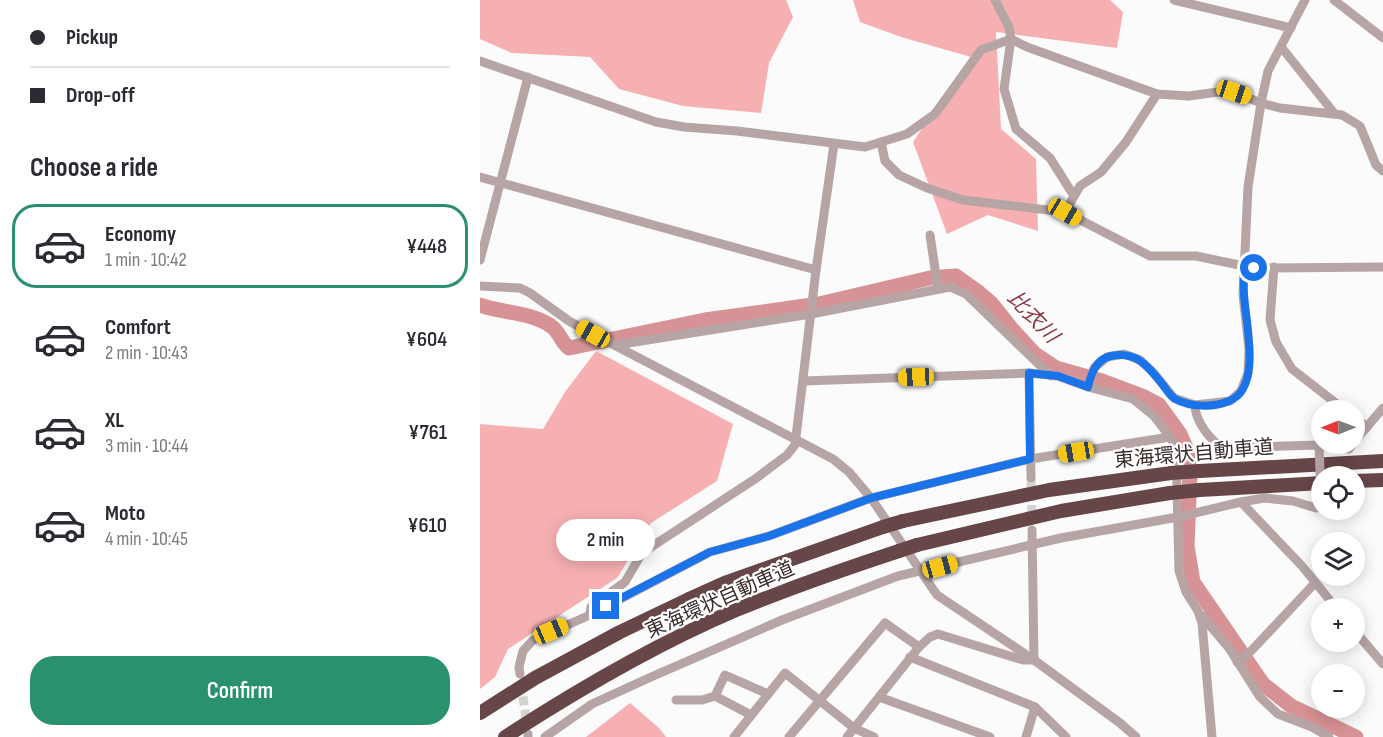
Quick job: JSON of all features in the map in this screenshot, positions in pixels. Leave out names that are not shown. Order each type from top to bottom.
[{"type":"highway","name":"東海環状自動車道","points":[[480,713],[535,678],[697,595],[768,567],[903,521],[1048,490],[1171,473],[1383,461]]},
{"type":"highway","points":[[1365,481],[1383,480]]},
{"type":"highway","name":"東海環状自動車道","points":[[505,737],[582,689],[696,628],[780,593],[899,550],[1061,511],[1170,493],[1311,484]]},
{"type":"street","points":[[995,0],[1009,27],[1011,39],[1004,89],[1016,129],[1050,158],[1074,196]]},
{"type":"street","points":[[1174,0],[1291,28]]},
{"type":"street","points":[[1088,387],[1094,368],[1107,357],[1124,354],[1140,360],[1174,398],[1195,405],[1230,401],[1245,384],[1249,349],[1244,295],[1248,187],[1261,103],[1268,71],[1305,0]]},
{"type":"street","points":[[1334,0],[1383,38]]},
{"type":"street","points":[[480,61],[656,122],[865,147],[907,134],[935,114],[981,50],[1011,39],[1027,47],[1157,94],[1189,96],[1224,91],[1297,111],[1342,115],[1360,126],[1376,165],[1383,171]]},
{"type":"street","points":[[1282,48],[1334,113]]},
{"type":"street","points":[[480,260],[528,77]]},
{"type":"street","points":[[1065,212],[1084,182],[1101,172],[1115,156],[1157,94]]},
{"type":"street","points":[[881,142],[885,161],[899,175],[927,188],[963,200],[1065,212],[1150,256],[1196,256],[1244,266],[1383,267]]},
{"type":"street","points":[[590,615],[591,607],[625,582],[642,553],[755,479],[787,455],[797,440],[816,270],[834,144]]},
{"type":"street","points":[[480,177],[816,270]]},
{"type":"street","points":[[930,235],[938,289]]},
{"type":"street","points":[[1274,267],[1270,320],[1276,342],[1292,369],[1332,400]]},
{"type":"street","points":[[480,286],[519,288],[530,293],[569,321],[833,459],[849,472],[871,498],[938,594],[956,609],[1034,660],[1136,737]]},
{"type":"street","points":[[616,345],[811,314],[950,287],[966,294],[1051,376]]},
{"type":"street","points":[[803,381],[1029,373],[1051,376],[1133,399],[1154,416],[1176,447],[1179,571],[1186,592],[1198,611],[1229,648],[1260,697],[1278,714],[1312,727],[1329,737]]},
{"type":"street","points":[[1029,373],[1030,477]]},
{"type":"street","points":[[1195,405],[1195,415],[1216,444],[1223,448],[1311,446]]},
{"type":"street","points":[[1365,429],[1383,408]]},
{"type":"street","points":[[520,674],[519,667],[523,651],[533,640],[590,615],[710,552],[769,536],[871,498],[1030,459],[1170,437]]},
{"type":"street","points":[[545,737],[592,704],[651,677],[849,594],[898,576],[1033,544],[1178,517],[1264,498],[1293,501],[1311,506]]},
{"type":"street","points":[[1241,502],[1311,578]]},
{"type":"street","points":[[1032,530],[1034,660]]},
{"type":"street","points":[[1237,662],[1251,651],[1311,586]]},
{"type":"street","points":[[1318,586],[1328,598]]},
{"type":"street","points":[[1198,611],[1202,623],[1212,737]]},
{"type":"street","points":[[789,737],[885,623],[919,647]]},
{"type":"street","points":[[847,737],[910,657],[930,637],[938,634],[1023,660],[1034,660]]},
{"type":"street","points":[[1365,643],[1383,664]]},
{"type":"street","points":[[910,657],[1035,707],[1066,737]]},
{"type":"street","points":[[734,737],[785,673],[854,728],[874,737]]},
{"type":"street","points":[[715,696],[724,675],[768,694]]},
{"type":"street","points":[[676,700],[702,700],[715,696],[751,715]]},
{"type":"street","points":[[879,697],[990,737]]},
{"type":"street","points":[[1026,737],[1035,707]]},
{"type":"shaded area","points":[[480,0],[786,0],[793,17],[769,63],[761,113],[683,106],[619,89],[590,57],[512,53],[480,39]]},
{"type":"shaded area","points":[[853,0],[1110,0],[1123,12],[1117,48],[996,32],[1001,129],[1036,159],[1038,231],[988,215],[947,234],[913,142],[971,57],[901,37],[860,22]]},
{"type":"shaded area","points":[[596,351],[733,424],[717,481],[651,523],[617,578],[508,649],[495,677],[480,689],[480,424],[543,429],[565,392]]},
{"type":"shaded area","points":[[630,703],[666,737],[586,737]]},
{"type":"waterway","name":"比衣川","points":[[480,305],[543,321],[554,328],[569,348],[705,320],[819,304],[930,278],[956,276],[992,304],[1035,354],[1056,368],[1102,381],[1159,405],[1180,434],[1187,450],[1190,473],[1187,546],[1193,582],[1263,684],[1291,706],[1356,737]]},
{"type":"tunnel","points":[[1031,478],[1032,521]]},
{"type":"tunnel","points":[[521,683],[527,725]]},
{"type":"route","points":[[606,606],[710,552],[769,536],[871,498],[1030,459],[1029,373],[1058,376],[1088,387],[1094,368],[1107,357],[1124,354],[1140,360],[1174,398],[1195,405],[1230,401],[1241,391],[1248,373],[1249,349],[1244,266],[1254,268]]}]
